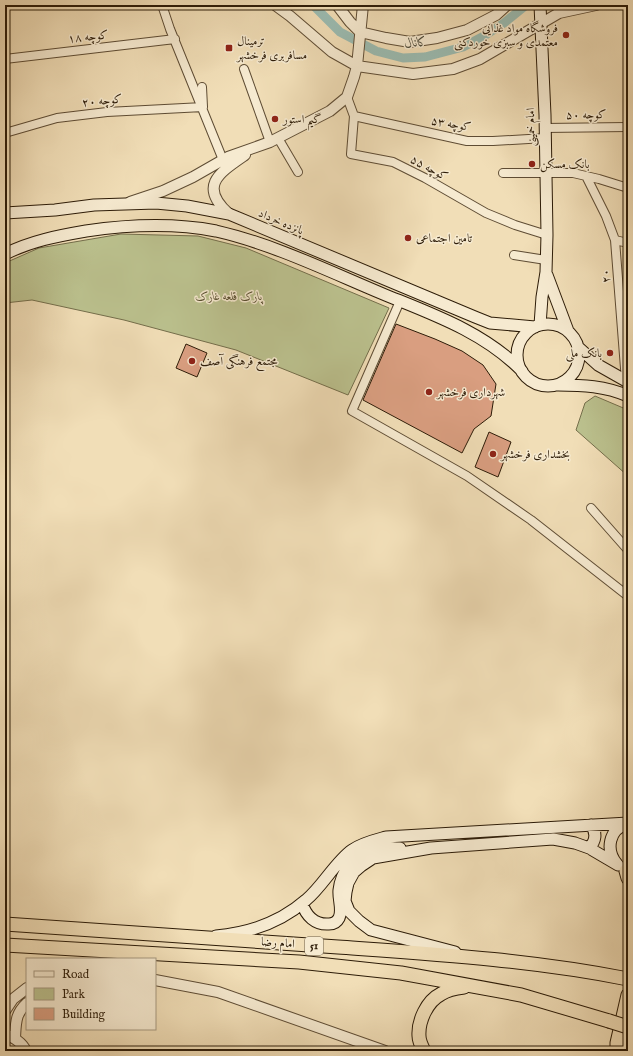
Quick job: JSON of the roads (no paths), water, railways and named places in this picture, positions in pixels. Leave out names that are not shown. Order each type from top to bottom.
[{"type":"highway","name":"امام رضا","points":[[5,924],[479,958],[539,964],[625,979]]},
{"type":"highway","name":"امام رضا","points":[[5,945],[299,962],[401,973],[521,996],[628,1027]]},
{"type":"highway","points":[[424,1051],[419,1037],[422,1019],[429,1004],[440,994],[455,988],[472,986]]},
{"type":"highway","points":[[614,1048],[628,995]]},
{"type":"main road","name":"امام خمینی","points":[[538,326],[546,272],[541,14]]},
{"type":"main road","name":"پانزده خرداد","points":[[5,213],[55,210],[94,205],[156,203],[187,206],[229,214],[490,323],[538,326]]},
{"type":"main road","points":[[5,254],[23,245],[62,235],[100,229],[133,226],[180,227],[215,231],[282,252],[452,323],[492,345],[512,361],[528,378],[536,383],[546,386],[582,385],[602,387],[628,396]]},
{"type":"main road","name":"امام خمینی","points":[[546,272],[568,331]]},
{"type":"main road","points":[[522,371],[518,363],[517,354],[518,346],[522,338],[528,331],[538,326],[550,324],[560,326],[568,331],[574,338],[578,347],[579,357],[572,375],[555,385]]},
{"type":"main road","points":[[578,347],[598,365],[627,381]]},
{"type":"main road","points":[[194,938],[221,936],[255,929],[276,921],[307,900],[351,851],[371,841],[386,837],[628,823]]},
{"type":"main road","points":[[625,872],[612,859],[610,846],[616,831],[628,823]]},
{"type":"main road","points":[[589,848],[595,840],[594,829],[591,825]]},
{"type":"main road","points":[[302,903],[304,910],[316,922],[333,924],[339,918],[341,911],[339,891],[341,880],[352,862],[359,855],[373,848],[431,848],[553,839],[575,842],[589,848],[625,872]]},
{"type":"main road","points":[[431,848],[373,858],[361,866],[351,878],[346,892],[345,901],[349,911],[371,930],[479,958]]},
{"type":"street","points":[[162,5],[223,160]]},
{"type":"street","points":[[275,5],[332,52],[357,62],[413,74],[453,69],[480,59],[541,14],[559,13],[596,5]]},
{"type":"street","points":[[337,5],[360,32],[410,42],[438,38],[467,30],[496,15],[507,5]]},
{"type":"street","points":[[122,205],[163,191],[193,177],[223,160],[274,140],[330,111],[346,97],[354,77],[363,5]]},
{"type":"street","name":"کوچه ۱۸","points":[[5,59],[175,39]]},
{"type":"street","points":[[244,68],[274,140],[298,172]]},
{"type":"street","points":[[202,87],[202,107]]},
{"type":"street","name":"کوچه ۵۵","points":[[346,97],[354,116],[351,154],[393,162],[425,178],[486,213],[515,225],[546,235]]},
{"type":"street","name":"کوچه ۲۰","points":[[5,133],[58,118],[100,113],[202,107]]},
{"type":"street","name":"کوچه ۵۳","points":[[354,116],[467,141],[544,133]]},
{"type":"street","name":"کوچه ۵۰","points":[[544,133],[628,127]]},
{"type":"street","points":[[229,214],[216,200],[214,196],[214,185],[217,178],[223,171],[255,148]]},
{"type":"street","points":[[503,172],[573,174],[599,179],[628,188]]},
{"type":"street","name":"۲۰","points":[[586,176],[606,216],[615,240],[624,305],[627,381]]},
{"type":"street","points":[[615,240],[628,243]]},
{"type":"street","points":[[514,255],[546,260]]},
{"type":"street","points":[[400,301],[352,411],[467,476],[531,520],[624,593],[628,599]]},
{"type":"street","points":[[591,508],[628,550]]},
{"type":"street","points":[[158,981],[218,992],[385,1051]]},
{"type":"street","points":[[5,1011],[13,999],[26,989]]},
{"type":"street","points":[[15,1038],[17,1016],[22,1007],[26,1004]]},
{"type":"street","points":[[5,1034],[15,1038],[26,1051]]},
{"type":"waterway","name":"کانال","points":[[313,5],[340,32],[376,51],[403,58],[425,57],[463,47],[504,23],[525,6]]},
{"type":"place","name":"فروشگاه مواد غذایی معتمدی و سبزی خوردکنی","points":[[566,35]]},
{"type":"place","name":"ترمینال مسافربری فرخشهر","points":[[229,48]]},
{"type":"place","name":"گیم استور","points":[[275,119]]},
{"type":"place","name":"بانک مسکن","points":[[532,164]]},
{"type":"place","name":"تامین اجتماعی","points":[[408,238]]},
{"type":"place","name":"بانک ملی","points":[[610,353]]},
{"type":"place","name":"مجتمع فرهنگی آصف","points":[[192,361]]},
{"type":"place","name":"شهرداری فرخشهر","points":[[429,392]]},
{"type":"place","name":"بخشداری فرخشهر","points":[[493,454]]},
{"type":"park label","name":"پارک قلعه غارک","points":[[229,296]]}]
